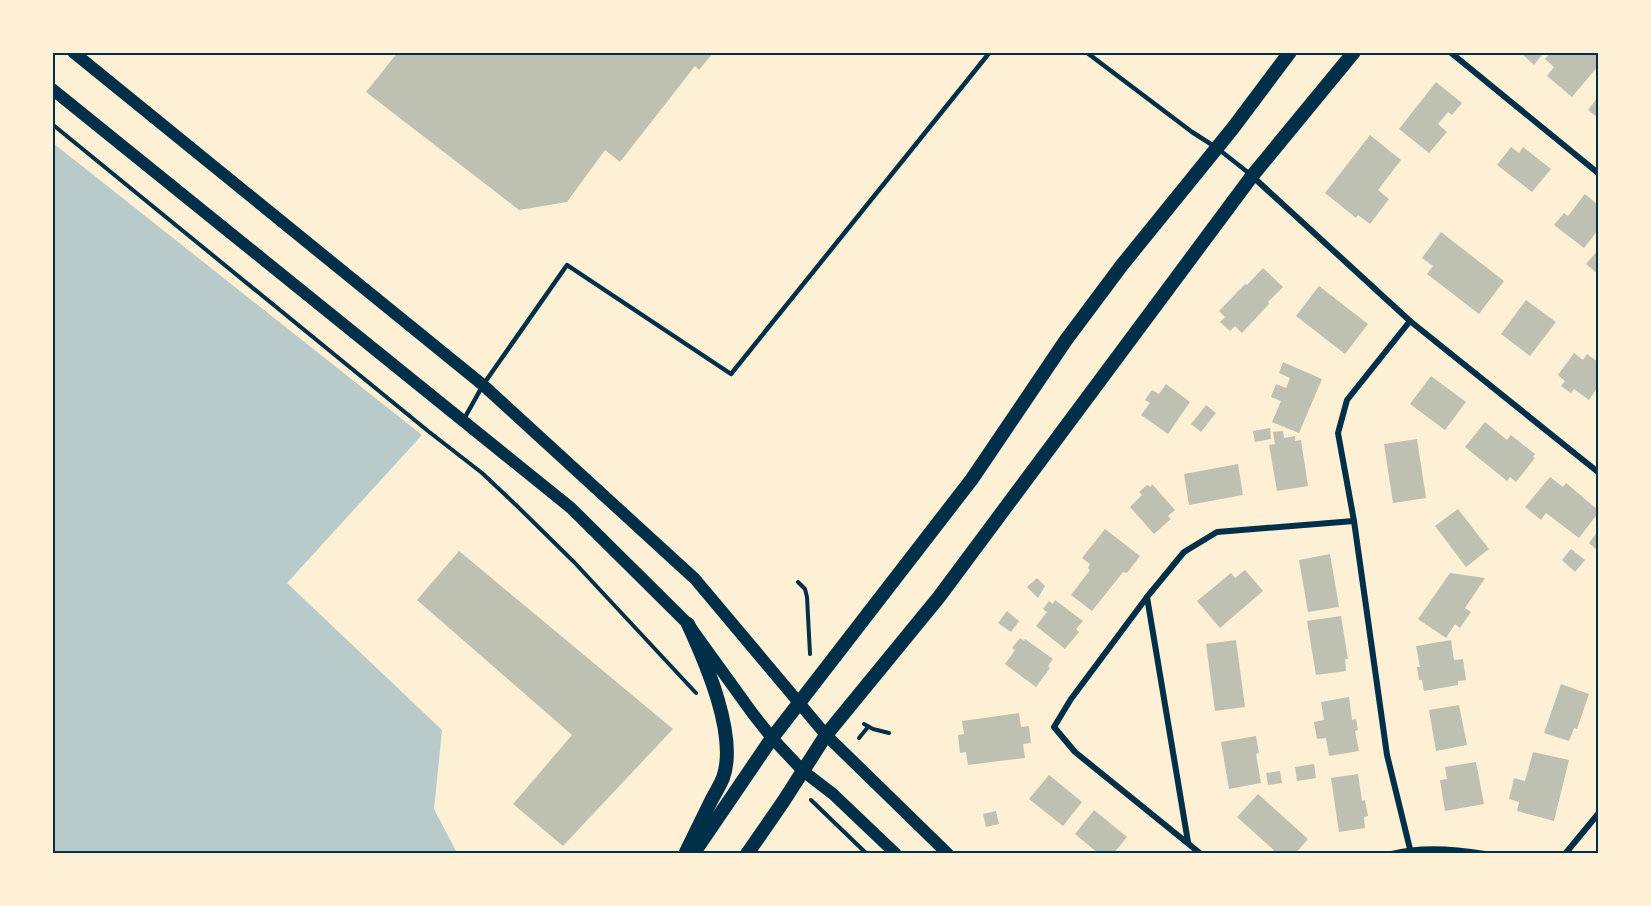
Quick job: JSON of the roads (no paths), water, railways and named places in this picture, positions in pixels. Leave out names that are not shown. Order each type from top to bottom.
[{"type":"main road","points":[[73,52],[483,385],[695,579],[826,735],[948,854]]},
{"type":"main road","points":[[693,854],[772,738],[972,478],[1066,339],[1290,52]]},
{"type":"main road","points":[[747,854],[826,735],[939,597],[1252,176],[1354,52]]},
{"type":"main road","points":[[52,89],[571,508],[688,624],[772,738],[803,771],[832,794],[896,854]]},
{"type":"main road","points":[[685,854],[723,777],[727,756],[726,734],[718,702],[688,624]]},
{"type":"street","points":[[1450,52],[1599,173]]},
{"type":"street","points":[[1252,176],[1410,321],[1599,472]]},
{"type":"street","points":[[1410,321],[1347,400],[1338,433],[1354,520],[1387,755],[1410,849]]},
{"type":"street","points":[[1201,854],[1076,752],[1054,727],[1071,699],[1147,597],[1185,552],[1217,532],[1354,520]]},
{"type":"street","points":[[1147,597],[1188,842]]},
{"type":"street","points":[[1565,854],[1599,814]]},
{"type":"street","points":[[1392,854],[1410,849],[1469,851],[1485,854]]},
{"type":"lane","points":[[463,421],[483,385],[567,265],[730,374],[990,52]]},
{"type":"lane","points":[[1086,52],[1252,176]]}]
